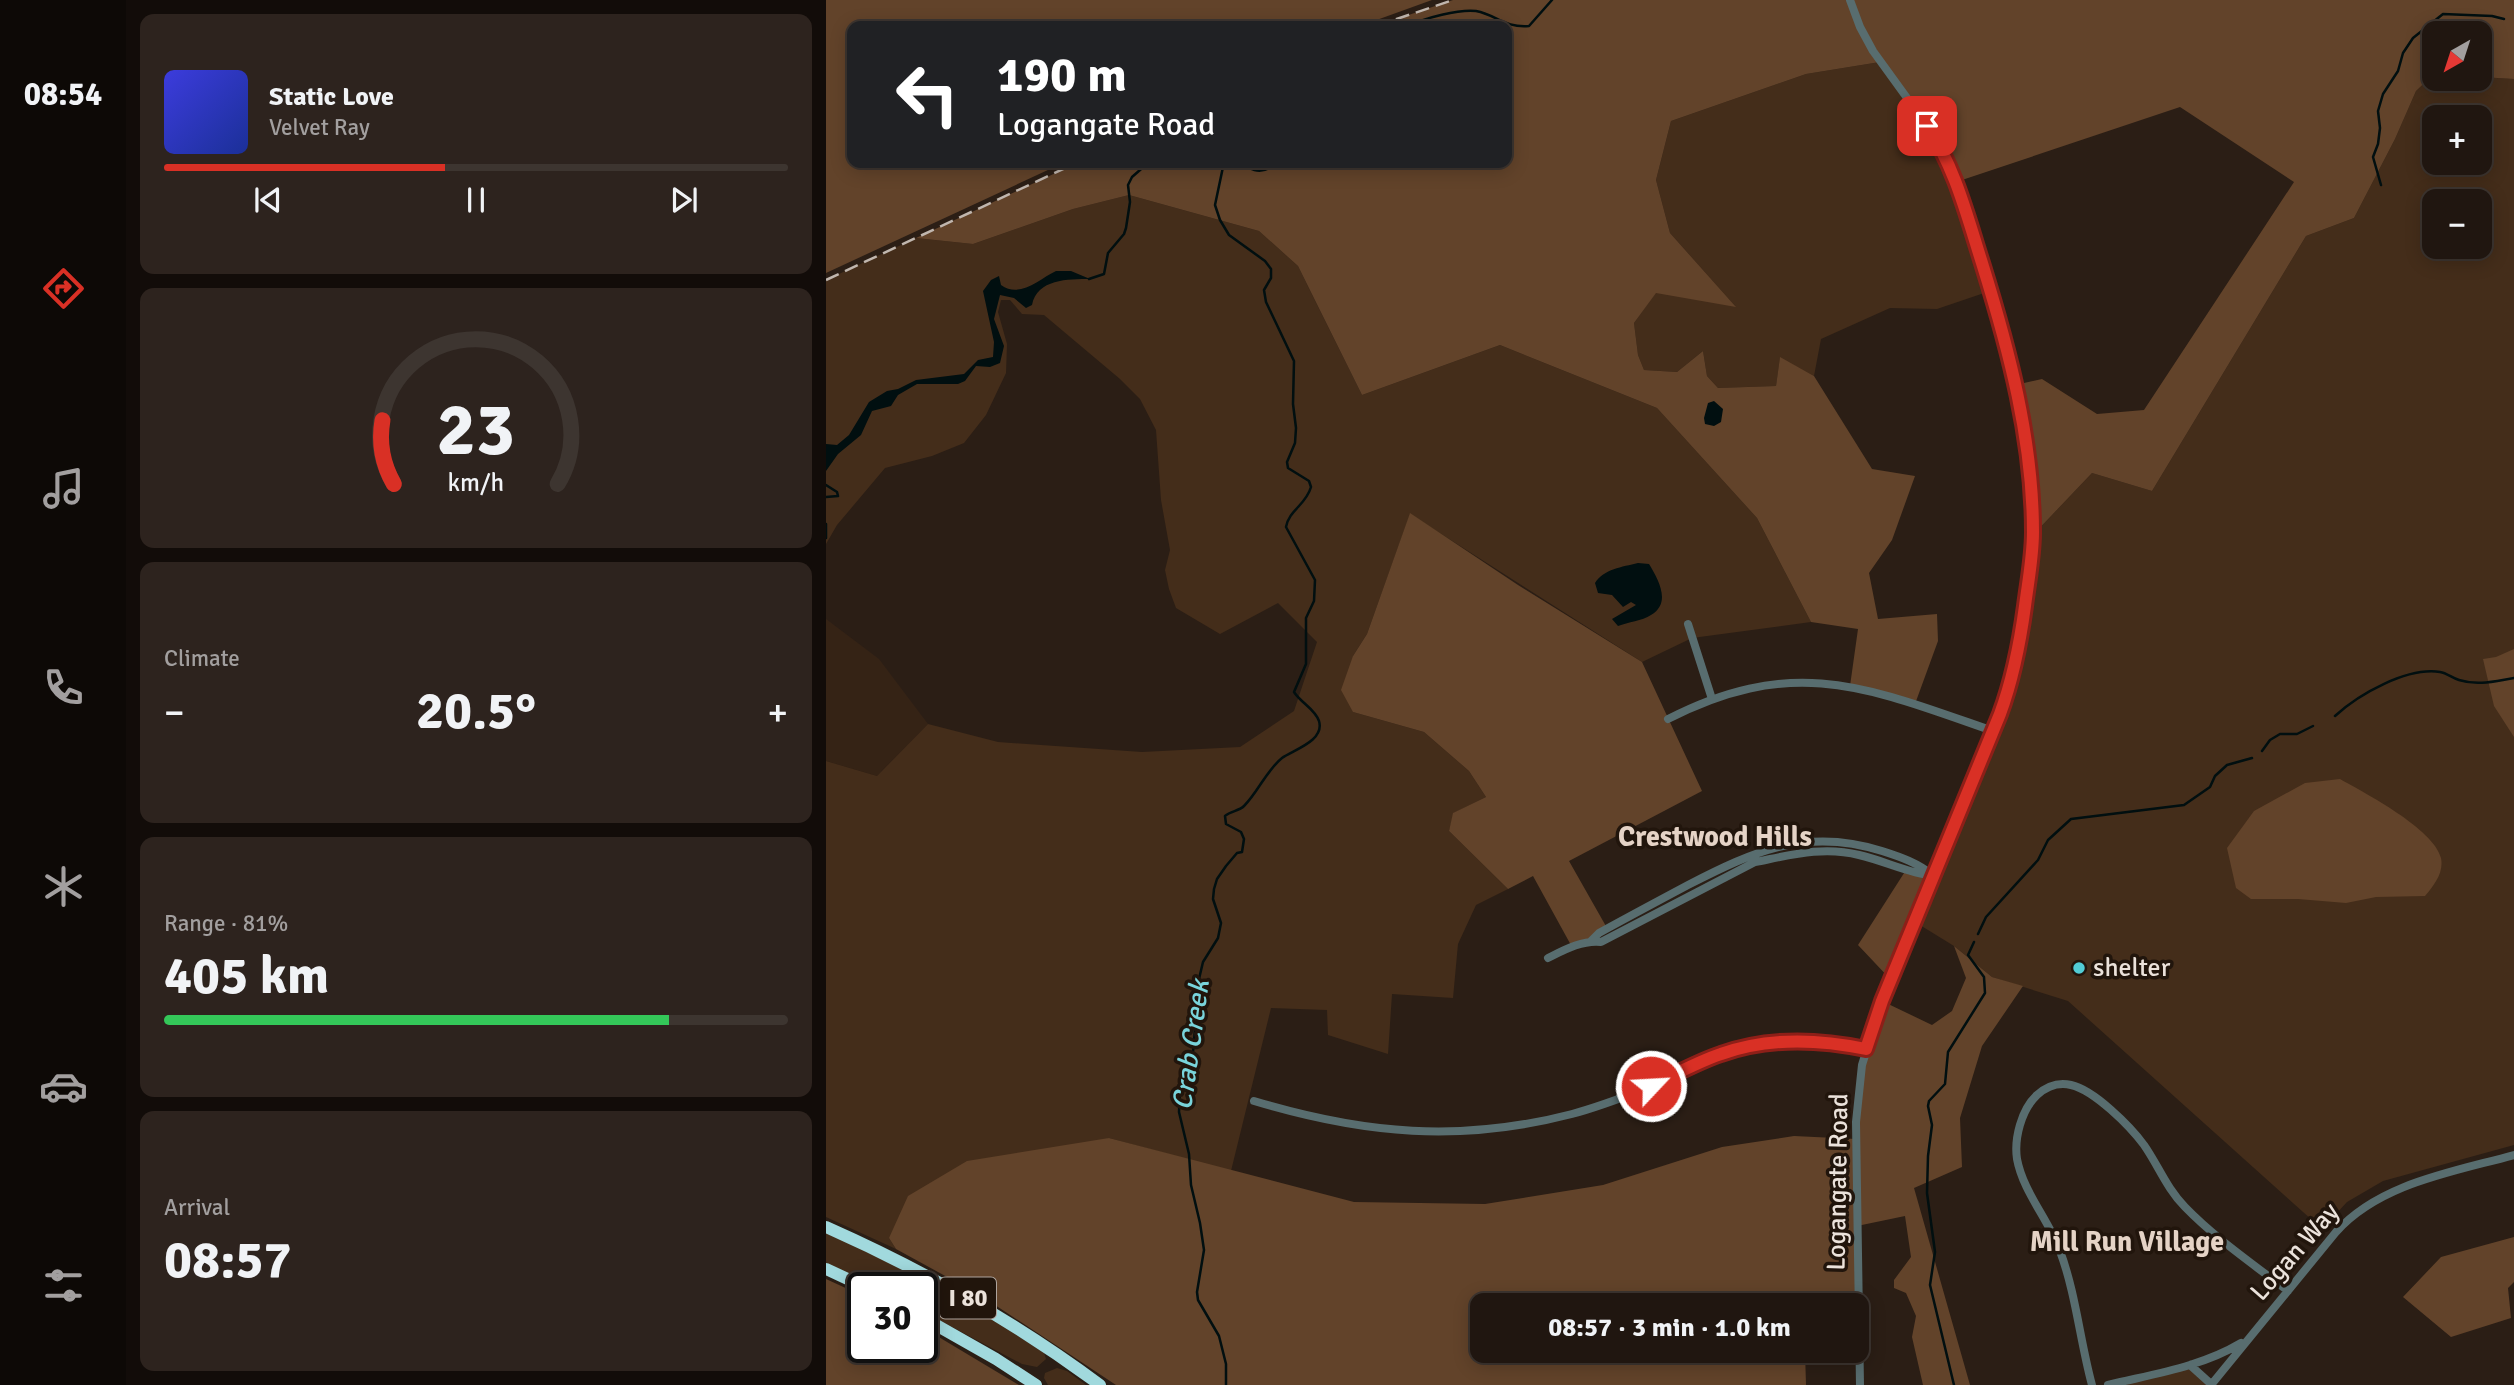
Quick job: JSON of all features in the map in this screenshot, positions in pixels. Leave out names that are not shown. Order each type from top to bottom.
[{"type":"highway","name":"I 80","points":[[826,1227],[879,1251],[962,1295],[1020,1329],[1100,1385]]},
{"type":"highway","points":[[826,1269],[847,1279]]},
{"type":"highway","name":"I 80","points":[[938,1326],[1036,1385]]},
{"type":"street","name":"Logangate Road","points":[[1850,0],[1872,51],[1932,132],[1951,169],[2010,360],[2031,484],[2033,536],[2015,667],[1993,731],[1882,1001],[1862,1065],[1856,1122],[1860,1385]]},
{"type":"street","points":[[1688,624],[1712,699]]},
{"type":"street","points":[[1668,719],[1729,693],[1772,684],[1805,682],[1837,684],[1887,694],[1993,731]]},
{"type":"street","points":[[1548,958],[1565,949],[1591,941],[1607,928],[1721,868],[1790,844],[1812,841],[1844,843],[1891,853],[1921,865],[1934,876]]},
{"type":"street","points":[[1254,1101],[1296,1114],[1357,1127],[1429,1132],[1481,1130],[1574,1113],[1651,1086],[1719,1055],[1751,1046],[1807,1041],[1866,1049]]},
{"type":"street","points":[[2092,1385],[2057,1241],[2029,1189],[2018,1161],[2018,1134],[2024,1117],[2033,1099],[2046,1088],[2060,1084],[2080,1088],[2117,1116],[2143,1144],[2168,1186],[2183,1205],[2288,1291]]},
{"type":"street","name":"Logan Way","points":[[2211,1385],[2343,1224],[2368,1203],[2394,1190],[2514,1155]]},
{"type":"street","points":[[2108,1385],[2190,1365],[2225,1353],[2247,1340]]},
{"type":"street","points":[[2190,1365],[2211,1385]]},
{"type":"shaded area","points":[[826,0],[1432,0],[1374,21],[847,21],[847,168],[1052,168],[826,273]]},
{"type":"shaded area","points":[[1453,0],[2514,0],[2514,79],[2492,78],[2492,21],[2422,21],[2422,85],[2416,91],[2395,139],[2354,218],[2306,236],[2152,491],[2092,473],[2033,535],[2031,484],[2015,385],[2042,379],[2097,414],[2144,410],[2294,182],[2180,107],[1956,182],[1945,154],[1880,62],[1806,74],[1671,121],[1656,180],[1670,233],[1736,307],[1656,293],[1634,323],[1638,355],[1644,370],[1677,372],[1703,351],[1707,376],[1718,388],[1776,386],[1780,357],[1814,376],[1872,469],[1915,476],[1892,540],[1869,573],[1878,619],[1937,614],[1938,641],[1915,704],[1850,686],[1858,629],[1811,622],[1757,518],[1657,408],[1500,345],[1362,395],[1298,266],[1259,231],[1129,195],[1073,209],[973,244],[916,238],[1066,168],[1512,168],[1512,21],[1391,21]]},
{"type":"shaded area","points":[[1880,62],[1945,154],[1990,291],[1937,309],[1890,308],[1821,339],[1814,376],[1780,358],[1776,386],[1718,388],[1707,376],[1703,351],[1677,372],[1644,370],[1638,355],[1634,323],[1656,292],[1735,306],[1670,233],[1656,180],[1671,121],[1806,74]]},
{"type":"shaded area","points":[[2492,78],[2514,79],[2514,1145],[2383,1181],[2347,1202],[2322,1229],[2068,1001],[1992,977],[1954,946],[1915,922],[2015,667],[2033,535],[2092,473],[2152,491],[2306,236],[2354,218],[2395,139],[2416,91],[2422,85],[2422,91],[2492,91]]},
{"type":"shaded area","points":[[1129,195],[1259,231],[1298,266],[1362,395],[1500,345],[1657,408],[1757,518],[1811,622],[1692,638],[1642,662],[1410,514],[1367,634],[1353,656],[1353,712],[1424,732],[1469,771],[1486,797],[1454,813],[1449,831],[1508,889],[1476,905],[1458,944],[1453,998],[1392,994],[1388,1054],[1328,1035],[1327,1010],[1271,1008],[1231,1171],[1109,1138],[889,1238],[896,1249],[826,1217],[826,761],[877,776],[928,724],[998,742],[1142,752],[1240,747],[1294,711],[1317,642],[1278,603],[1220,634],[1176,608],[1165,570],[1170,550],[1161,500],[1156,430],[1140,399],[1044,315],[1022,314],[1010,300],[1001,300],[998,312],[1007,344],[1006,373],[986,415],[964,443],[932,456],[885,468],[837,525],[826,544],[826,280],[916,238],[973,244],[1073,209]]},
{"type":"shaded area","points":[[1056,271],[1071,271],[1090,279],[1063,280],[1047,285],[1035,296],[1032,305],[1026,308],[1014,298],[1000,295],[994,319],[1004,346],[1000,363],[990,367],[976,366],[965,381],[958,384],[917,384],[898,395],[891,406],[872,411],[861,435],[838,454],[826,471],[826,444],[837,445],[849,435],[869,402],[887,391],[916,380],[964,374],[978,360],[993,357],[994,342],[983,291],[991,280],[999,276],[1001,285],[1015,290],[1029,286]]},
{"type":"shaded area","points":[[1714,401],[1723,409],[1721,422],[1714,426],[1705,424],[1704,418],[1708,403]]},
{"type":"shaded area","points":[[1410,513],[1518,585],[1642,662],[1702,791],[1569,861],[1607,928],[1591,941],[1572,947],[1533,876],[1508,889],[1449,831],[1453,813],[1486,797],[1469,771],[1424,732],[1353,712],[1341,690],[1353,656],[1367,634]]},
{"type":"shaded area","points":[[1638,563],[1649,564],[1653,570],[1661,591],[1661,604],[1647,617],[1618,626],[1612,619],[1636,605],[1631,602],[1623,607],[1612,595],[1598,593],[1595,583],[1608,572]]},
{"type":"shaded area","points":[[826,619],[879,659],[928,724],[877,776],[826,761]]},
{"type":"shaded area","points":[[2514,649],[2514,737],[2494,706],[2483,659]]},
{"type":"shaded area","points":[[2340,779],[2413,824],[2436,847],[2442,863],[2440,874],[2425,896],[2376,897],[2346,903],[2251,899],[2236,888],[2227,848],[2254,811],[2305,783]]},
{"type":"shaded area","points":[[1906,870],[1934,876],[1891,980],[1858,945]]},
{"type":"shaded area","points":[[1954,946],[1992,977],[2023,986],[1982,1046],[1960,1118],[1962,1167],[1914,1188],[1970,1385],[1923,1385],[1912,1337],[1916,1316],[1906,1293],[1894,1288],[1894,1280],[1911,1257],[1905,1216],[1857,1226],[1857,1293],[1470,1293],[1470,1363],[1805,1363],[1806,1385],[1116,1385],[980,1295],[896,1249],[889,1238],[908,1196],[967,1161],[1109,1138],[1354,1202],[1485,1204],[1603,1185],[1722,1147],[1794,1136],[1856,1139],[1862,1065],[1882,1001],[1932,1025],[1952,1011],[1966,978]]},
{"type":"shaded area","points":[[826,1233],[909,1272],[847,1273],[826,1263]]},
{"type":"shaded area","points":[[2514,1237],[2514,1282],[2508,1288],[2511,1318],[2451,1337],[2403,1297],[2441,1257]]},
{"type":"shaded area","points":[[826,1279],[847,1289],[847,1363],[938,1363],[938,1337],[1019,1385],[826,1385]]},
{"type":"shaded area","points":[[938,1287],[973,1306],[1044,1353],[1046,1359],[1037,1367],[1022,1364],[938,1319]]},
{"type":"shaded area","points":[[2190,1365],[2211,1385],[2108,1385]]},
{"type":"shaded area","points":[[1057,1368],[1067,1371],[1086,1385],[1048,1385],[1044,1378],[1045,1373]]},
{"type":"waterway","name":"Crab Creek","points":[[1512,25],[1529,26],[1552,0]]},
{"type":"waterway","name":"Crab Creek","points":[[1422,21],[1461,11],[1476,11],[1502,21]]},
{"type":"waterway","points":[[2381,185],[2373,157],[2380,128],[2378,111],[2383,94],[2398,71],[2403,53],[2413,38],[2443,14],[2504,19]]},
{"type":"waterway","points":[[1089,279],[1104,274],[1108,253],[1124,234],[1130,202],[1128,185],[1142,168]]},
{"type":"waterway","name":"Crab Creek","points":[[1223,168],[1215,205],[1220,220],[1229,235],[1265,261],[1271,269],[1271,278],[1264,290],[1266,302],[1294,361],[1295,443],[1287,462],[1288,468],[1309,481],[1311,487],[1290,516],[1286,527],[1315,580],[1314,601],[1306,618],[1306,664],[1294,692],[1314,713],[1320,728],[1307,744],[1276,763],[1244,806],[1225,816],[1226,824],[1241,832],[1244,839],[1242,852],[1237,853],[1226,866],[1214,889],[1213,899],[1221,923],[1218,938],[1203,962],[1194,1000],[1193,1052],[1185,1068],[1180,1089],[1179,1112],[1189,1154],[1191,1185],[1204,1250],[1198,1300],[1219,1336],[1226,1364],[1226,1385]]},
{"type":"waterway","name":"Crab Creek","points":[[1249,168],[1258,171],[1270,168]]},
{"type":"waterway","points":[[826,485],[837,492],[838,496],[826,497]]},
{"type":"waterway","points":[[826,524],[826,538]]},
{"type":"waterway","points":[[2335,716],[2370,691],[2413,674],[2440,672],[2473,683],[2514,678]]},
{"type":"waterway","points":[[2262,751],[2270,740],[2280,734],[2297,734],[2313,726]]},
{"type":"waterway","points":[[1978,934],[1986,917],[2038,860],[2048,840],[2071,819],[2184,805],[2210,787],[2215,776],[2227,765],[2252,758]]},
{"type":"waterway","points":[[1954,1385],[1930,1285],[1935,1252],[1927,1193],[1932,1125],[1928,1106],[1929,1101],[1945,1084],[1948,1052],[1985,993],[1984,977],[1968,955],[1974,942]]},
{"type":"railway","points":[[1391,21],[1453,0]]},
{"type":"railway","points":[[826,280],[1065,168]]},
{"type":"place","name":"shelter","points":[[2079,968]]},
{"type":"district","name":"Crestwood Hills","points":[[1715,837]]},
{"type":"district","name":"Mill Run Village","points":[[2127,1242]]},
{"type":"route","points":[[1651,1086],[1719,1055],[1751,1046],[1807,1041],[1866,1049],[1882,1001],[2000,714],[2015,667],[2033,536],[2031,484],[2020,412],[2004,335],[1959,188],[1945,154],[1927,126]]}]
